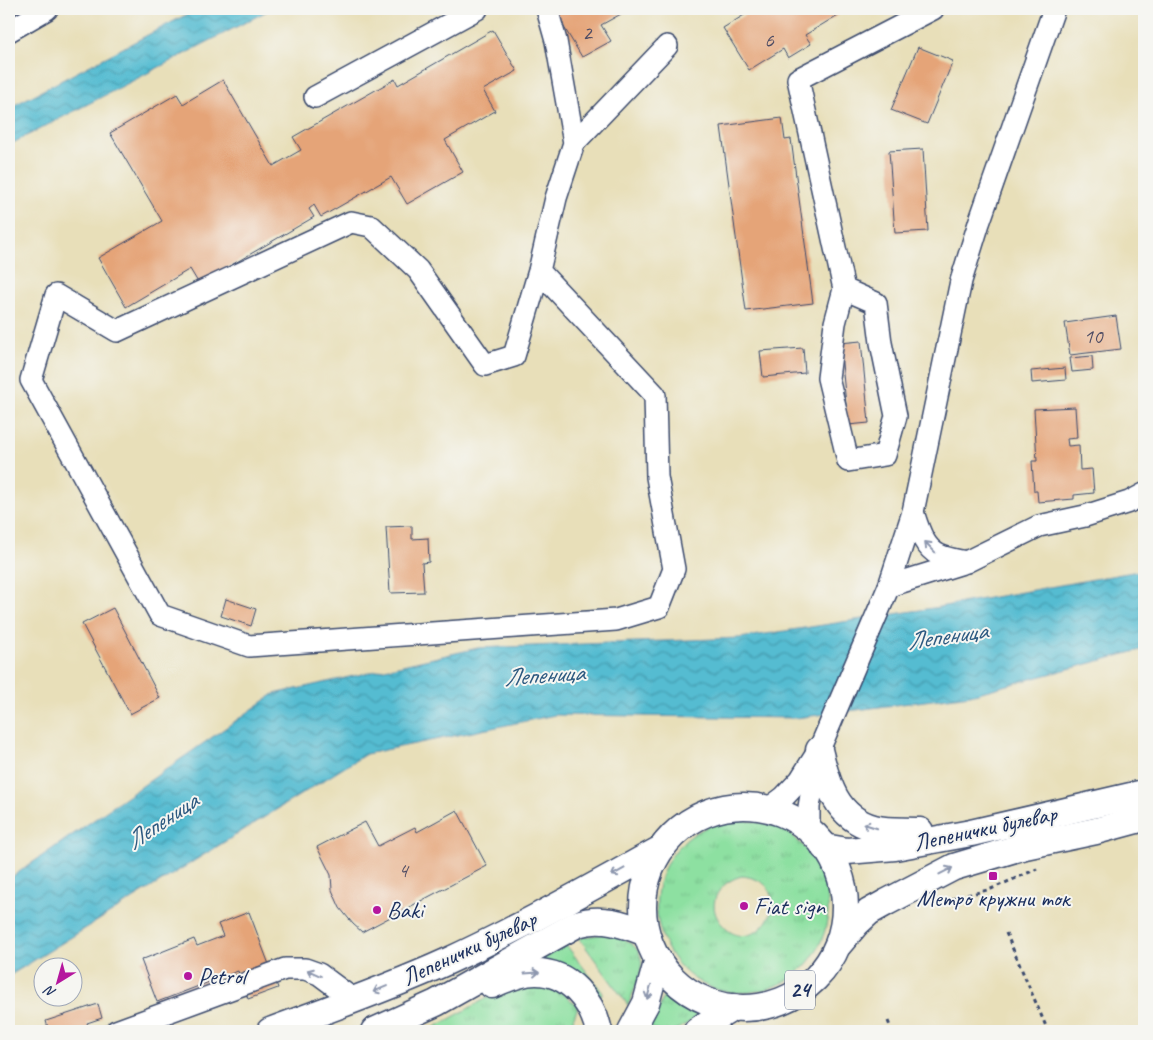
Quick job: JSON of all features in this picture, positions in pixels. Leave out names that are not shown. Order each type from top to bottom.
[{"type":"main road","points":[[819,750],[832,794],[850,816],[857,821],[875,828],[887,830],[971,833]]},
{"type":"main road","name":"Лепенички булевар","points":[[816,839],[847,851],[896,847],[971,833],[1144,793]]},
{"type":"main road","name":"24","points":[[736,807],[758,807],[790,817],[816,839],[837,869],[844,894],[844,920],[838,944],[821,972],[806,987],[778,1002],[757,1007],[734,1007],[710,1002],[688,991],[674,979],[658,959],[646,933],[643,910],[649,872],[661,849],[676,832],[704,814],[736,807]]},
{"type":"main road","name":"Лепенички булевар","points":[[838,944],[870,912],[954,867],[1025,846],[1144,818]]},
{"type":"main road","name":"Лепенички булевар","points":[[270,1031],[354,1000],[447,962],[560,905],[661,849]]},
{"type":"main road","name":"Лепенички булевар","points":[[374,1031],[436,1003],[577,924],[586,921],[609,922],[624,924],[646,933]]},
{"type":"main road","points":[[631,1031],[646,1003],[658,959]]},
{"type":"main road","points":[[436,1003],[483,990],[515,976],[543,972],[563,980],[579,992],[592,1010],[599,1031]]},
{"type":"main road","name":"24","points":[[697,1031],[708,1022],[734,1007]]},
{"type":"street","points":[[9,30],[47,9]]},
{"type":"street","points":[[315,97],[477,9]]},
{"type":"street","points":[[547,9],[556,41],[574,143]]},
{"type":"street","points":[[844,289],[876,303],[881,343],[896,416],[885,454],[848,461],[828,378],[835,323],[844,289],[798,79],[933,9]]},
{"type":"street","points":[[768,809],[784,797],[800,780],[819,750],[889,586],[913,512],[962,281],[979,223],[1054,9]]},
{"type":"street","points":[[539,271],[655,395],[657,477],[674,569],[659,607],[616,620],[249,646],[160,615],[31,380],[56,295],[117,331],[351,222],[371,226],[418,270],[485,365],[514,356],[539,271],[556,198],[574,143],[667,46]]},
{"type":"street","points":[[889,586],[966,562],[1040,526],[1085,516],[1129,502],[1144,494]]},
{"type":"street","points":[[913,512],[926,544],[938,554],[966,562]]},
{"type":"street","points":[[816,839],[809,807],[819,750]]},
{"type":"street","points":[[116,1031],[285,969],[305,969],[319,974],[354,1000]]},
{"type":"path","points":[[930,908],[948,900],[992,889],[1041,868]]},
{"type":"path","points":[[1006,933],[1048,1031]]},
{"type":"path","points":[[888,1021],[892,1031]]},
{"type":"green space","points":[[736,820],[767,824],[777,827],[792,836],[804,847],[818,867],[826,888],[828,911],[824,933],[815,953],[800,970],[781,983],[758,991],[722,991],[694,978],[672,957],[660,929],[657,899],[664,869],[683,843],[714,824]],"holes":[[[742,876],[761,882],[771,893],[773,906],[768,919],[759,930],[747,935],[733,934],[720,922],[716,914],[714,907],[718,893],[728,882]]]},
{"type":"green space","points":[[608,933],[633,945],[639,952],[641,970],[628,1005],[579,938]]},
{"type":"green space","points":[[567,946],[603,993],[597,998],[537,961],[552,951]]},
{"type":"green space","points":[[518,984],[546,985],[561,991],[578,1007],[573,1019],[578,1031],[428,1031],[505,988]]},
{"type":"green space","points":[[665,992],[700,1015],[682,1027],[669,1032],[656,1030],[649,1026],[659,1009]]},
{"type":"water","points":[[197,9],[271,9],[9,145],[9,108]]},
{"type":"water","name":"Лепеница","points":[[1144,570],[1144,649],[970,695],[796,718],[555,715],[366,754],[38,958],[32,958],[32,962],[9,976],[9,879],[274,694],[478,648],[740,638],[939,607]]},
{"type":"building","points":[[553,9],[630,9],[601,25],[611,41],[582,57]]},
{"type":"building","points":[[754,9],[848,9],[805,35],[811,44],[788,58],[783,49],[749,70],[723,28]]},
{"type":"building","points":[[493,30],[517,71],[483,90],[495,111],[445,140],[463,172],[407,204],[391,177],[321,217],[314,205],[309,209],[314,217],[199,284],[190,269],[126,307],[98,258],[162,221],[110,133],[177,94],[183,104],[223,80],[273,166],[301,150],[293,137],[395,79],[398,85]]},
{"type":"building","points":[[918,47],[953,61],[927,124],[891,110]]},
{"type":"building","points":[[782,118],[785,140],[791,139],[813,303],[746,311],[721,126]]},
{"type":"building","points":[[923,149],[928,231],[895,233],[889,151]]},
{"type":"building","points":[[1116,316],[1121,349],[1070,355],[1065,323]]},
{"type":"building","points":[[861,341],[869,423],[848,425],[840,343]]},
{"type":"building","points":[[803,348],[805,373],[763,377],[760,351]]},
{"type":"building","points":[[1092,356],[1093,370],[1072,372],[1070,358]]},
{"type":"building","points":[[1065,368],[1066,380],[1032,383],[1031,371]]},
{"type":"building","points":[[1075,407],[1077,438],[1067,439],[1068,446],[1079,445],[1080,470],[1092,469],[1094,493],[1074,495],[1074,499],[1038,502],[1037,491],[1034,491],[1032,461],[1037,461],[1034,409]]},
{"type":"building","points":[[412,526],[412,539],[428,538],[429,562],[422,563],[424,592],[390,593],[386,527]]},
{"type":"building","points":[[226,599],[256,609],[251,626],[221,616]]},
{"type":"building","points":[[113,608],[160,698],[130,714],[82,624]]},
{"type":"building","points":[[457,810],[487,866],[362,932],[340,908],[332,890],[331,875],[317,847],[365,822],[378,846],[415,827],[417,832]]},
{"type":"building","points":[[249,912],[278,988],[248,999],[238,971],[157,1002],[141,960],[194,939],[197,946],[223,936],[218,924]]},
{"type":"building","points":[[98,1004],[102,1018],[87,1023],[90,1031],[49,1031],[46,1021]]},
{"type":"place","name":"Метро кружни ток","points":[[993,876]]},
{"type":"place","name":"Fiat sign","points":[[744,906]]},
{"type":"place","name":"Baki","points":[[377,910]]},
{"type":"place","name":"Petrol","points":[[188,976]]}]
